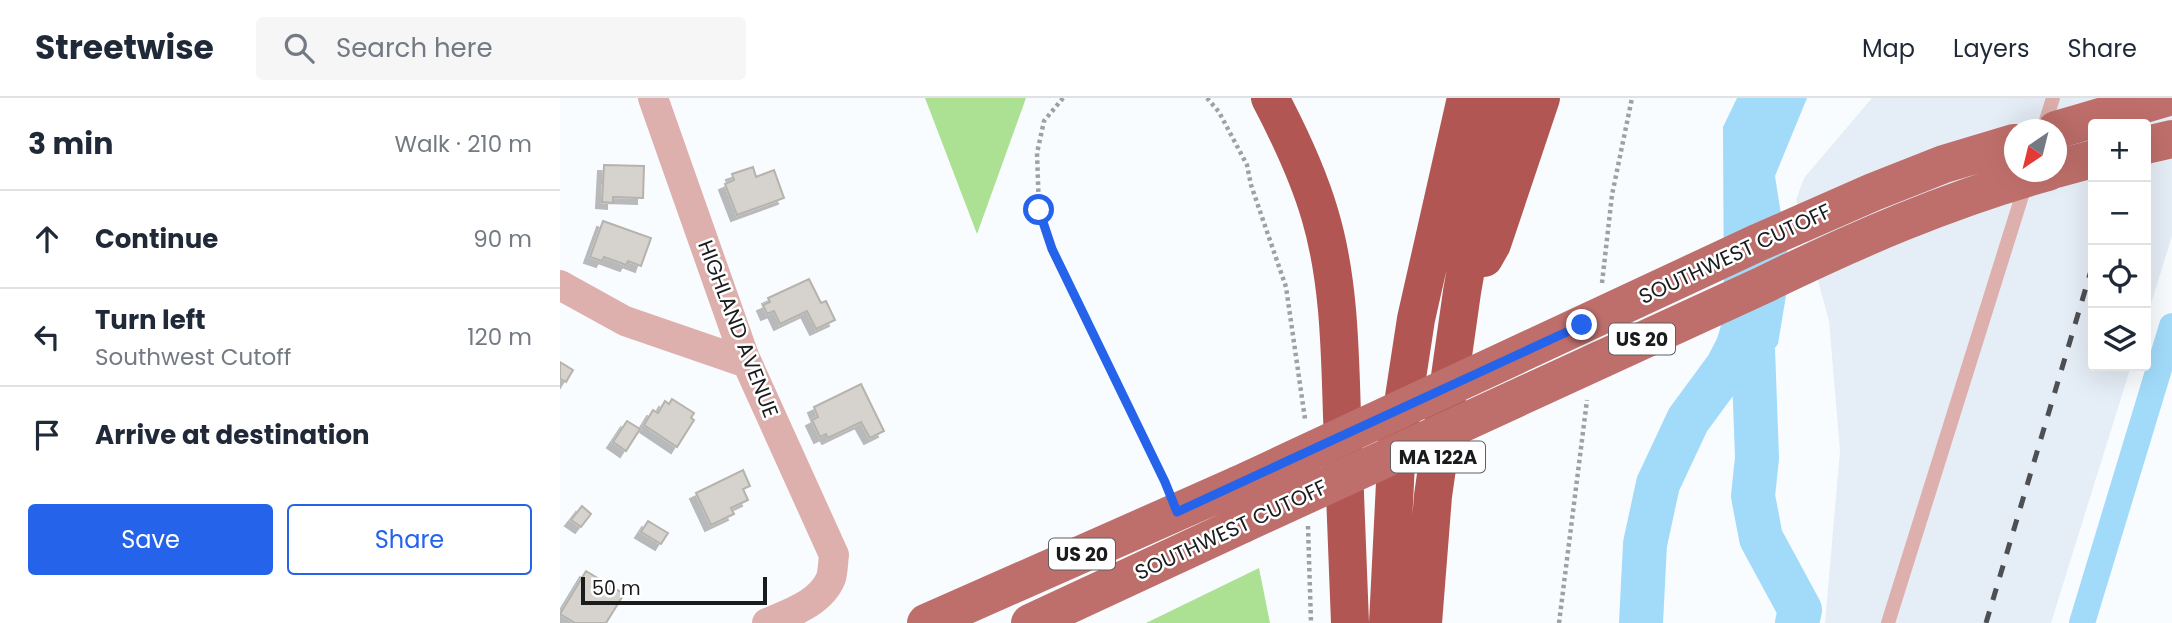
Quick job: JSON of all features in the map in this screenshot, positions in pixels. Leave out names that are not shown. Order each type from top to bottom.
[{"type":"highway","points":[[1270,98],[1307,177],[1321,218],[1334,284],[1340,366],[1350,623]]},
{"type":"highway","name":"MA 122A","points":[[1388,623],[1397,443],[1416,319],[1466,98]]},
{"type":"highway","name":"MA 122A","points":[[1423,623],[1433,496],[1462,292],[1479,195],[1504,98]]},
{"type":"highway","points":[[1462,292],[1492,244],[1541,98]]},
{"type":"main road","points":[[2067,127],[2165,98]]},
{"type":"main road","points":[[2151,144],[2172,139]]},
{"type":"main road","name":"SOUTHWEST CUTOFF","points":[[926,623],[1238,485],[1861,197],[1944,164],[2004,146]]},
{"type":"main road","points":[[2067,166],[2088,160]]},
{"type":"main road","name":"SOUTHWEST CUTOFF","points":[[1030,623],[1832,251],[1902,222],[2019,182]]},
{"type":"street","name":"HIGHLAND AVENUE","points":[[653,98],[747,363],[834,555],[831,577],[821,593],[799,608],[767,623]]},
{"type":"street","points":[[560,285],[625,321],[747,363]]},
{"type":"lane","points":[[2046,119],[2053,98]]},
{"type":"lane","points":[[1888,623],[2027,182]]},
{"type":"path","points":[[1063,98],[1044,121],[1037,153],[1039,210],[1052,249],[1177,512]]},
{"type":"path","points":[[1207,98],[1219,113],[1247,165],[1251,185],[1286,287],[1306,429]]},
{"type":"path","points":[[1308,518],[1311,623]]},
{"type":"shaded area","points":[[1872,98],[2172,98],[2172,236],[2151,304],[2151,119],[2088,119],[2088,371],[2129,371],[2051,623],[1825,623],[1840,451],[1829,321],[1796,200],[1804,178]]},
{"type":"green space","points":[[925,98],[1026,98],[977,234]]},
{"type":"green space","points":[[1259,568],[1270,623],[1146,623]]},
{"type":"water","points":[[1737,98],[1807,98],[1775,176],[1790,271],[1778,344],[1753,376],[1724,393],[1703,387],[1724,315],[1723,127]]},
{"type":"building","points":[[604,165],[644,166],[643,198],[613,197],[613,203],[602,202]]},
{"type":"building","points":[[753,167],[756,177],[774,170],[784,198],[737,215],[725,184],[734,180],[732,174]]},
{"type":"building","points":[[603,221],[651,238],[641,266],[628,261],[626,265],[604,257],[602,261],[590,257]]},
{"type":"building","points":[[809,279],[821,303],[826,301],[835,320],[816,329],[807,311],[780,324],[774,311],[767,314],[763,305],[770,302],[768,298]]},
{"type":"building","points":[[560,362],[573,370],[566,382],[560,379]]},
{"type":"building","points":[[861,384],[884,431],[870,438],[861,422],[828,438],[826,434],[820,437],[812,420],[818,417],[814,407]]},
{"type":"building","points":[[672,399],[694,413],[691,418],[694,420],[677,447],[644,425],[653,410],[658,413],[665,401],[669,404]]},
{"type":"building","points":[[627,421],[640,429],[626,451],[613,442]]},
{"type":"building","points":[[743,470],[750,486],[743,489],[748,500],[731,508],[734,514],[711,525],[696,493]]},
{"type":"building","points":[[582,506],[591,514],[581,527],[571,520]]},
{"type":"building","points":[[648,521],[668,533],[661,544],[641,532]]},
{"type":"building","points":[[586,571],[624,594],[606,623],[575,623],[560,614]]},
{"type":"waterway","points":[[1752,321],[1757,458],[1753,496],[1761,538],[1800,610],[1797,623]]},
{"type":"waterway","points":[[2082,623],[2172,326]]},
{"type":"waterway","points":[[1641,623],[1645,544],[1658,484],[1688,420],[1727,367],[1742,338]]},
{"type":"railway","points":[[2137,119],[2143,98]]},
{"type":"railway","points":[[1986,623],[2088,281]]},
{"type":"route","points":[[1039,210],[1052,249],[1177,512],[1582,325]]}]
